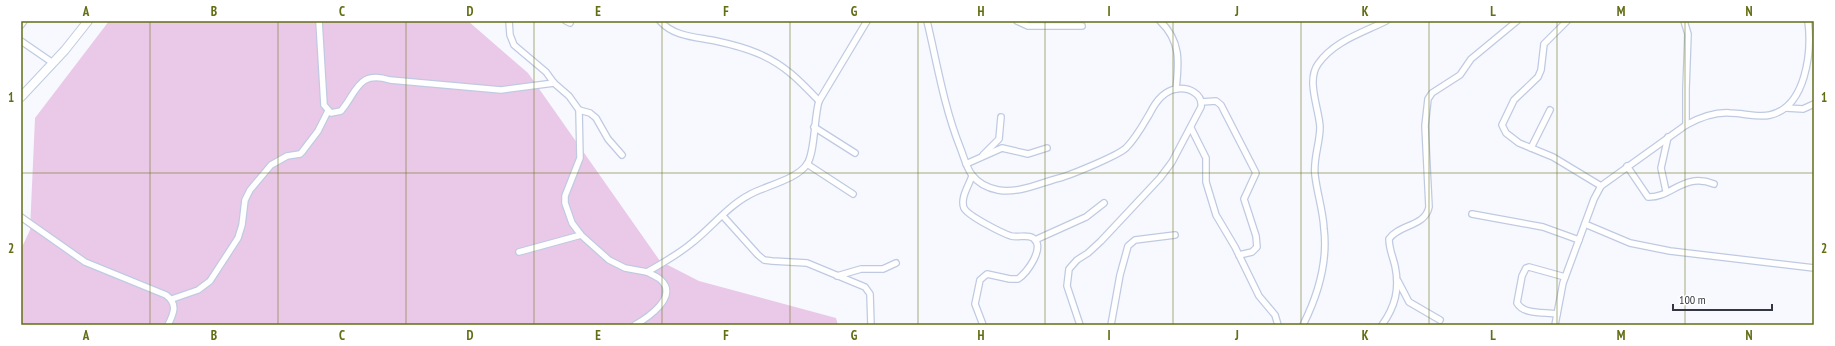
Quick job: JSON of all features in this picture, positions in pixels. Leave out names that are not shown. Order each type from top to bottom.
[{"type":"main road","points":[[21,97],[53,63],[88,21]]},
{"type":"street","points":[[21,25],[24,21]]},
{"type":"street","points":[[319,21],[324,105],[328,111],[335,114],[341,111],[354,90],[362,82],[369,78],[384,78],[431,85],[501,90],[554,83]]},
{"type":"street","points":[[509,21],[510,35],[514,44],[538,63],[554,83],[569,96],[579,110],[596,118],[608,139],[622,155]]},
{"type":"street","points":[[660,21],[667,27],[681,34],[718,41],[771,59],[796,75],[819,101]]},
{"type":"street","points":[[647,272],[692,243],[723,216],[736,202],[801,171],[807,164],[811,154],[819,101],[867,21]]},
{"type":"street","points":[[927,21],[951,124],[972,176],[986,186],[1008,191],[1017,190],[1067,175],[1125,149],[1140,130],[1159,99],[1176,89],[1198,94],[1201,102],[1190,128],[1172,162],[1160,178],[1101,241],[1088,253],[1077,260],[1069,269],[1068,286],[1080,325]]},
{"type":"street","points":[[1017,21],[1028,26],[1082,26]]},
{"type":"street","points":[[1160,21],[1171,33],[1178,51],[1176,89]]},
{"type":"street","points":[[1303,325],[1312,307],[1321,281],[1326,250],[1324,228],[1314,175],[1320,126],[1314,88],[1315,69],[1330,49],[1386,21]]},
{"type":"street","points":[[1382,325],[1396,299],[1396,278],[1389,239],[1395,234],[1421,220],[1428,213],[1429,207],[1425,126],[1428,99],[1432,93],[1460,75],[1471,59],[1517,21]]},
{"type":"street","points":[[1566,21],[1544,44],[1541,70],[1538,77],[1514,100],[1502,125],[1506,133],[1519,143],[1552,157],[1601,186]]},
{"type":"street","points":[[1684,21],[1688,34],[1686,124]]},
{"type":"street","points":[[1555,325],[1565,277],[1594,199],[1601,186],[1686,124],[1720,113],[1770,116],[1786,108],[1803,83],[1806,75],[1810,40],[1808,21]]},
{"type":"street","points":[[21,41],[53,63]]},
{"type":"street","points":[[1201,102],[1216,101],[1221,105],[1256,173],[1256,176],[1244,199],[1256,236],[1257,247],[1252,252],[1239,255]]},
{"type":"street","points":[[1786,108],[1803,109],[1814,104]]},
{"type":"street","points":[[579,110],[580,158],[565,196],[565,203],[572,223],[581,235],[609,260],[625,268],[647,272],[661,280],[666,291],[664,301],[652,315],[635,325]]},
{"type":"street","points":[[1531,148],[1550,110]]},
{"type":"street","points":[[172,299],[198,290],[210,281],[238,238],[242,225],[245,200],[250,190],[271,165],[278,160],[300,154],[302,152],[318,131],[328,111]]},
{"type":"street","points":[[982,156],[987,150],[998,143],[1001,117]]},
{"type":"street","points":[[814,127],[856,153]]},
{"type":"street","points":[[1190,128],[1206,158],[1206,182],[1213,206],[1259,296],[1275,315],[1278,325]]},
{"type":"street","points":[[1666,192],[1661,168],[1668,137]]},
{"type":"street","points":[[966,164],[1002,148],[1028,154],[1047,148]]},
{"type":"street","points":[[807,164],[853,194]]},
{"type":"street","points":[[1627,166],[1648,197],[1654,197],[1684,183],[1700,180],[1714,184]]},
{"type":"street","points":[[972,176],[963,202],[970,215],[1011,236],[1030,236],[1035,240],[1037,247],[1035,258],[1022,277],[1015,280],[987,274],[980,280],[975,304],[983,325]]},
{"type":"street","points":[[1035,240],[1086,217],[1104,203]]},
{"type":"street","points":[[1472,214],[1543,227],[1579,240]]},
{"type":"street","points":[[723,216],[764,260],[807,263],[865,287],[868,290],[871,300],[871,325]]},
{"type":"street","points":[[21,218],[85,262],[166,294],[172,299],[174,308],[168,325]]},
{"type":"street","points":[[1585,224],[1624,240],[1670,251],[1814,268]]},
{"type":"street","points":[[519,252],[581,235]]},
{"type":"street","points":[[1111,325],[1120,275],[1128,246],[1135,240],[1175,235]]},
{"type":"street","points":[[837,276],[861,269],[883,269],[896,263]]},
{"type":"street","points":[[1557,314],[1528,311],[1519,306],[1517,303],[1522,276],[1526,268],[1529,267],[1565,277]]},
{"type":"street","points":[[1396,278],[1412,305],[1440,320]]},
{"type":"street","points":[[1396,299],[1407,298]]},
{"type":"shaded area","points":[[109,21],[468,21],[528,73],[660,261],[699,281],[836,318],[838,325],[21,325],[21,249],[30,230],[35,118]]}]
